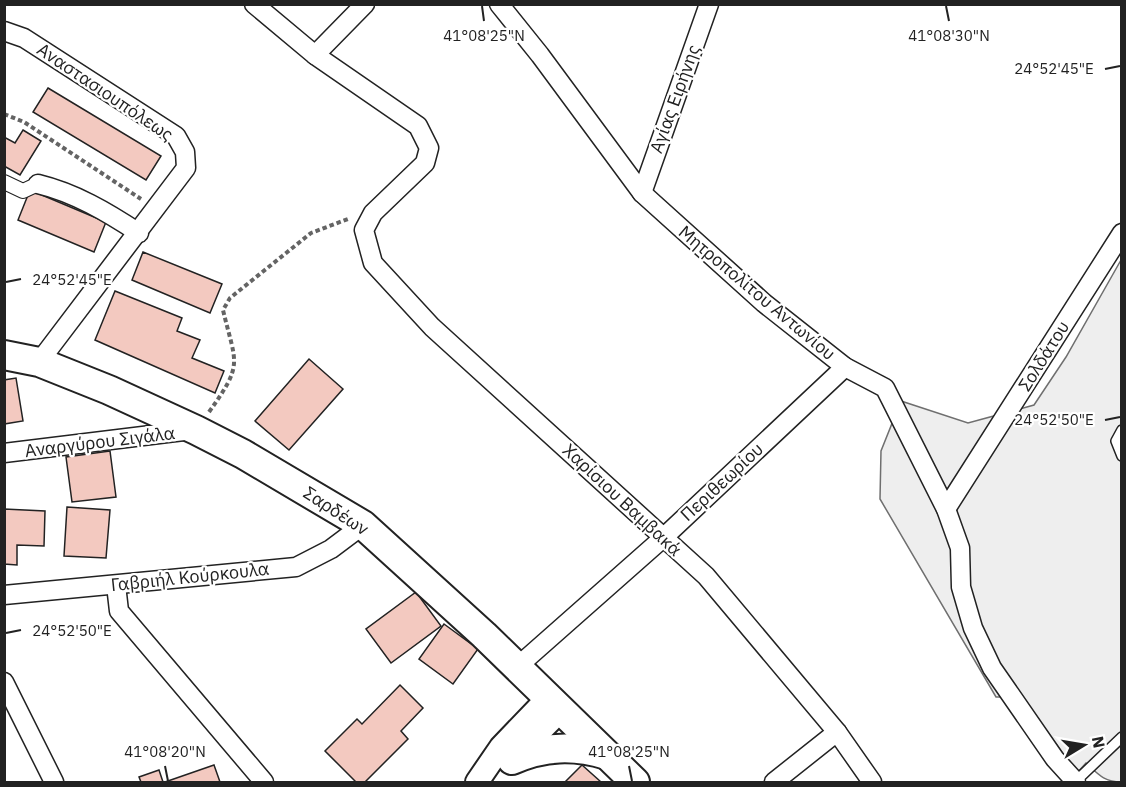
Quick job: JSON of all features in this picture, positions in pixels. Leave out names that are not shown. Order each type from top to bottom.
[{"type":"main road","name":"Σαρδέων","points":[[4,355],[39,362],[109,390],[196,430],[243,454],[363,525],[517,667],[635,783]]},
{"type":"main road","points":[[512,760],[529,753],[557,748],[591,750],[607,755]]},
{"type":"street","points":[[254,4],[315,55],[418,126],[429,148],[425,163],[368,222]]},
{"type":"street","points":[[315,55],[365,4]]},
{"type":"street","name":"Μητροπολίτου Αντωνίου","points":[[499,4],[540,55],[642,193],[764,303],[845,367],[885,388],[946,509],[960,548],[961,587],[970,617],[992,668],[1055,759],[1075,782]]},
{"type":"street","name":"Αγίας Ειρήνης","points":[[642,193],[709,4]]},
{"type":"street","name":"Αναστασιουπόλεως","points":[[4,31],[24,38],[176,136],[185,152],[186,168],[156,209]]},
{"type":"street","points":[[4,182],[22,191],[38,184],[59,189],[108,213],[139,233]]},
{"type":"street","points":[[39,362],[156,209]]},
{"type":"street","name":"Χαρίσιου Βαμβακά","points":[[368,222],[374,263],[432,327],[706,576],[837,732],[872,783]]},
{"type":"street","name":"Σολδάτου","points":[[946,509],[1122,233]]},
{"type":"street","name":"Περιθεωρίου","points":[[517,667],[663,538],[845,367]]},
{"type":"street","name":"Αναργύρου Σιγάλα","points":[[4,453],[196,430]]},
{"type":"street","name":"Γαβριήλ Κούρκουλα","points":[[4,595],[296,567],[332,549],[363,525]]},
{"type":"street","points":[[116,585],[119,611],[264,783]]},
{"type":"street","points":[[4,682],[54,783]]},
{"type":"street","points":[[478,783],[512,760],[555,704]]},
{"type":"street","points":[[478,783],[501,747],[555,704]]},
{"type":"street","points":[[774,783],[837,732]]},
{"type":"lane","points":[[1122,430],[1116,441],[1122,456]]},
{"type":"lane","points":[[1075,782],[1122,737]]},
{"type":"path","points":[[4,114],[24,122],[156,209]]},
{"type":"path","points":[[196,430],[228,386],[235,370],[235,349],[223,310],[230,298],[311,233],[336,222],[368,222]]},
{"type":"shaded area","points":[[1121,260],[1121,782],[1115,782],[1098,774],[1086,763],[1077,773],[1022,697],[996,697],[880,499],[881,451],[901,401],[968,423],[1034,405],[1066,357]]},
{"type":"building","points":[[48,88],[161,156],[146,180],[33,112]]},
{"type":"building","points":[[23,130],[41,141],[20,175],[4,166],[4,137],[15,143]]},
{"type":"building","points":[[30,190],[106,222],[94,252],[18,220]]},
{"type":"building","points":[[143,252],[222,284],[210,313],[132,280]]},
{"type":"building","points":[[115,291],[182,318],[177,331],[200,340],[192,358],[224,371],[215,393],[95,340]]},
{"type":"building","points":[[309,359],[343,389],[289,450],[255,421]]},
{"type":"building","points":[[16,378],[23,421],[4,424],[4,380]]},
{"type":"building","points":[[110,451],[116,497],[72,502],[66,457]]},
{"type":"building","points":[[67,507],[110,510],[106,558],[64,556]]},
{"type":"building","points":[[4,509],[45,511],[44,546],[17,545],[17,565],[4,564]]},
{"type":"building","points":[[416,592],[441,626],[391,663],[366,629]]},
{"type":"building","points":[[444,624],[478,649],[453,684],[419,659]]},
{"type":"building","points":[[400,685],[423,708],[401,731],[408,739],[365,782],[356,782],[325,751],[357,719],[362,724]]},
{"type":"building","points":[[214,765],[220,782],[165,782]]},
{"type":"building","points":[[582,765],[601,782],[565,782]]},
{"type":"building","points":[[159,770],[163,782],[141,782],[139,777]]}]
